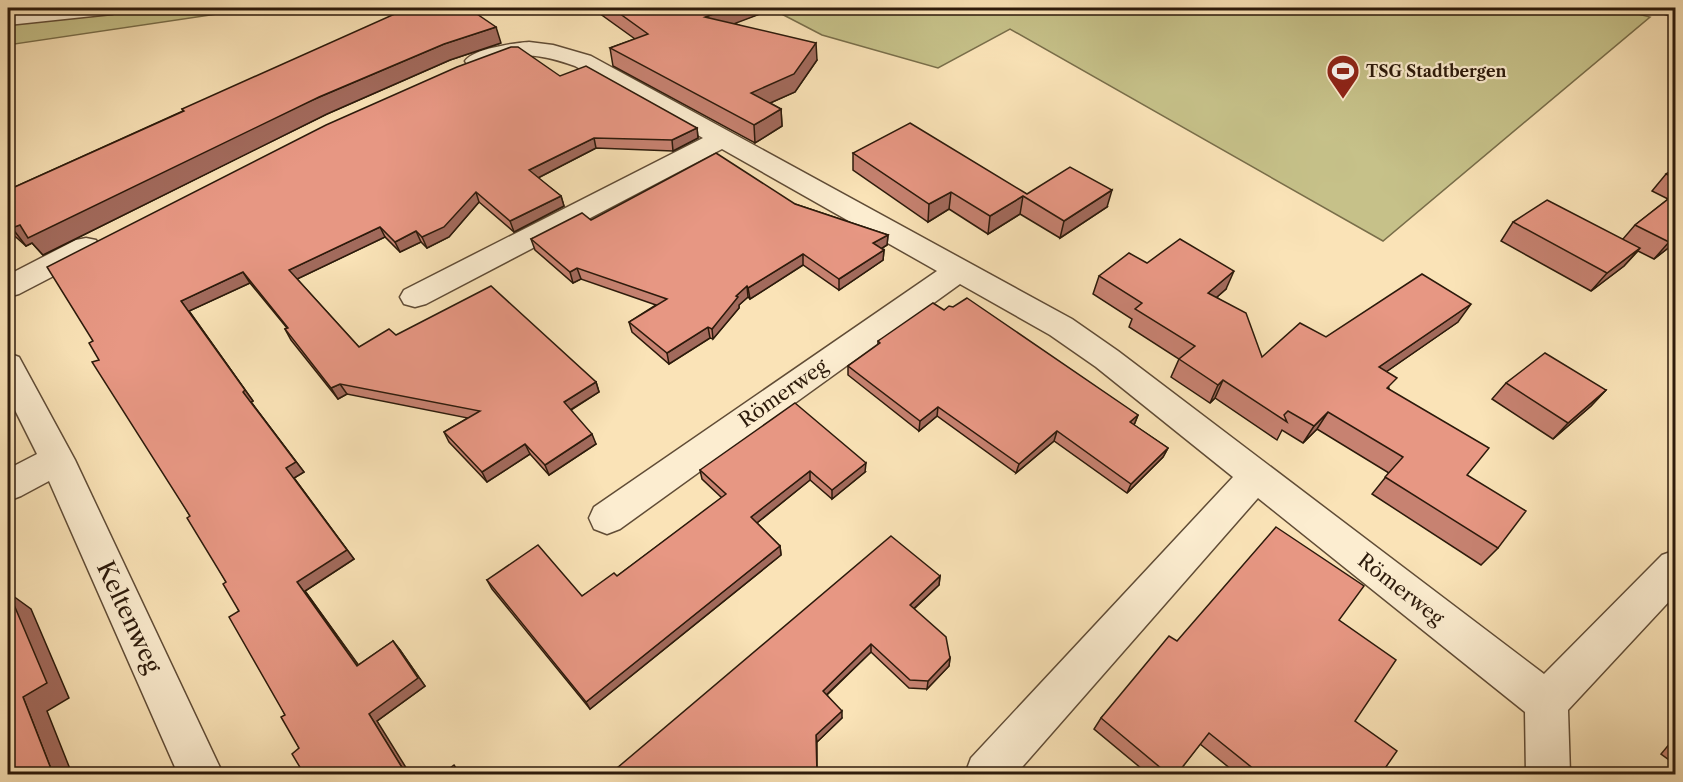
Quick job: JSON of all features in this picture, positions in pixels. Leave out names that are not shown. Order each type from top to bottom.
[{"type":"street","points":[[8,20],[112,8]]},
{"type":"street","points":[[1664,8],[1676,10]]},
{"type":"street","name":"Römerweg","points":[[452,70],[509,50],[529,47],[550,50],[583,61],[1061,327],[1107,359],[1546,702]]},
{"type":"street","points":[[415,297],[723,138]]},
{"type":"street","points":[[8,287],[112,234]]},
{"type":"street","name":"Römerweg","points":[[607,518],[960,269]]},
{"type":"street","name":"Keltenweg","points":[[8,365],[57,460],[201,774]]},
{"type":"street","points":[[8,486],[57,460]]},
{"type":"street","points":[[987,774],[1256,476]]},
{"type":"street","points":[[1548,774],[1546,702],[1676,567]]},
{"type":"shaded area","points":[[8,8],[258,8],[8,45]]},
{"type":"shaded area","points":[[770,8],[1614,8],[1650,17],[1383,241],[1010,29],[938,68],[822,35]]},
{"type":"building","points":[[408,8],[468,8],[496,27],[444,44],[319,97],[28,238],[20,225],[12,228],[8,225],[8,190]]},
{"type":"building","points":[[612,8],[730,8],[705,17],[816,43],[794,74],[751,93],[781,109],[754,125],[610,48],[648,34]]},
{"type":"building","points":[[511,47],[518,47],[560,76],[586,66],[697,128],[672,140],[594,138],[529,170],[561,196],[510,221],[476,192],[444,227],[422,237],[416,231],[395,242],[380,227],[289,270],[359,347],[389,329],[396,335],[491,286],[596,382],[564,402],[592,434],[545,465],[525,444],[482,472],[444,432],[480,411],[340,384],[331,388],[285,329],[288,328],[243,272],[181,301],[245,390],[243,392],[296,462],[286,468],[347,550],[297,582],[357,666],[393,641],[418,678],[369,714],[406,774],[304,774],[292,754],[299,748],[281,717],[285,715],[229,617],[239,611],[223,584],[226,582],[187,518],[190,516],[92,362],[99,360],[89,343],[93,341],[47,267],[326,125],[457,67]]},
{"type":"building","points":[[910,123],[1027,194],[1070,167],[1112,190],[1064,221],[1023,196],[990,216],[951,192],[929,204],[853,153]]},
{"type":"building","points":[[716,153],[795,204],[888,235],[873,243],[884,250],[839,279],[803,254],[748,288],[747,286],[736,296],[738,297],[712,329],[708,327],[667,353],[629,322],[667,299],[577,268],[570,272],[531,239],[582,213],[591,220]]},
{"type":"building","points":[[1676,168],[1676,179],[1666,174]]},
{"type":"building","points":[[1676,193],[1676,236],[1669,242],[1635,225]]},
{"type":"building","points":[[1547,200],[1640,248],[1607,273],[1513,222]]},
{"type":"building","points":[[1180,239],[1234,271],[1208,293],[1246,313],[1262,357],[1300,323],[1326,337],[1422,274],[1471,304],[1379,367],[1397,378],[1387,388],[1489,448],[1467,475],[1526,511],[1498,548],[1385,477],[1403,457],[1328,412],[1314,426],[1288,411],[1284,415],[1287,422],[1223,380],[1218,385],[1179,359],[1195,346],[1135,309],[1142,303],[1099,276],[1129,253],[1147,263]]},
{"type":"building","points":[[967,298],[1138,415],[1130,422],[1168,448],[1131,484],[1057,431],[1019,464],[938,407],[920,421],[848,366],[880,343],[878,341],[933,303],[944,310]]},
{"type":"building","points":[[1545,353],[1606,390],[1568,423],[1506,383]]},
{"type":"building","points":[[795,403],[866,463],[832,490],[810,471],[751,517],[780,546],[586,702],[487,580],[538,545],[582,596],[614,573],[617,576],[726,494],[700,470]]},
{"type":"building","points":[[1276,527],[1364,586],[1339,620],[1396,660],[1355,721],[1397,751],[1381,774],[1260,774],[1209,733],[1177,774],[1168,774],[1101,718],[1169,636],[1177,641]]},
{"type":"building","points":[[891,536],[940,576],[910,605],[946,637],[950,658],[928,681],[910,680],[871,644],[823,691],[842,711],[816,735],[817,774],[623,774],[617,768]]},
{"type":"building","points":[[9,593],[47,683],[23,697],[53,774],[8,774]]},
{"type":"building","points":[[454,765],[460,774],[442,774]]},
{"type":"place","name":"TSG Stadtbergen","points":[[1343,100]]}]
